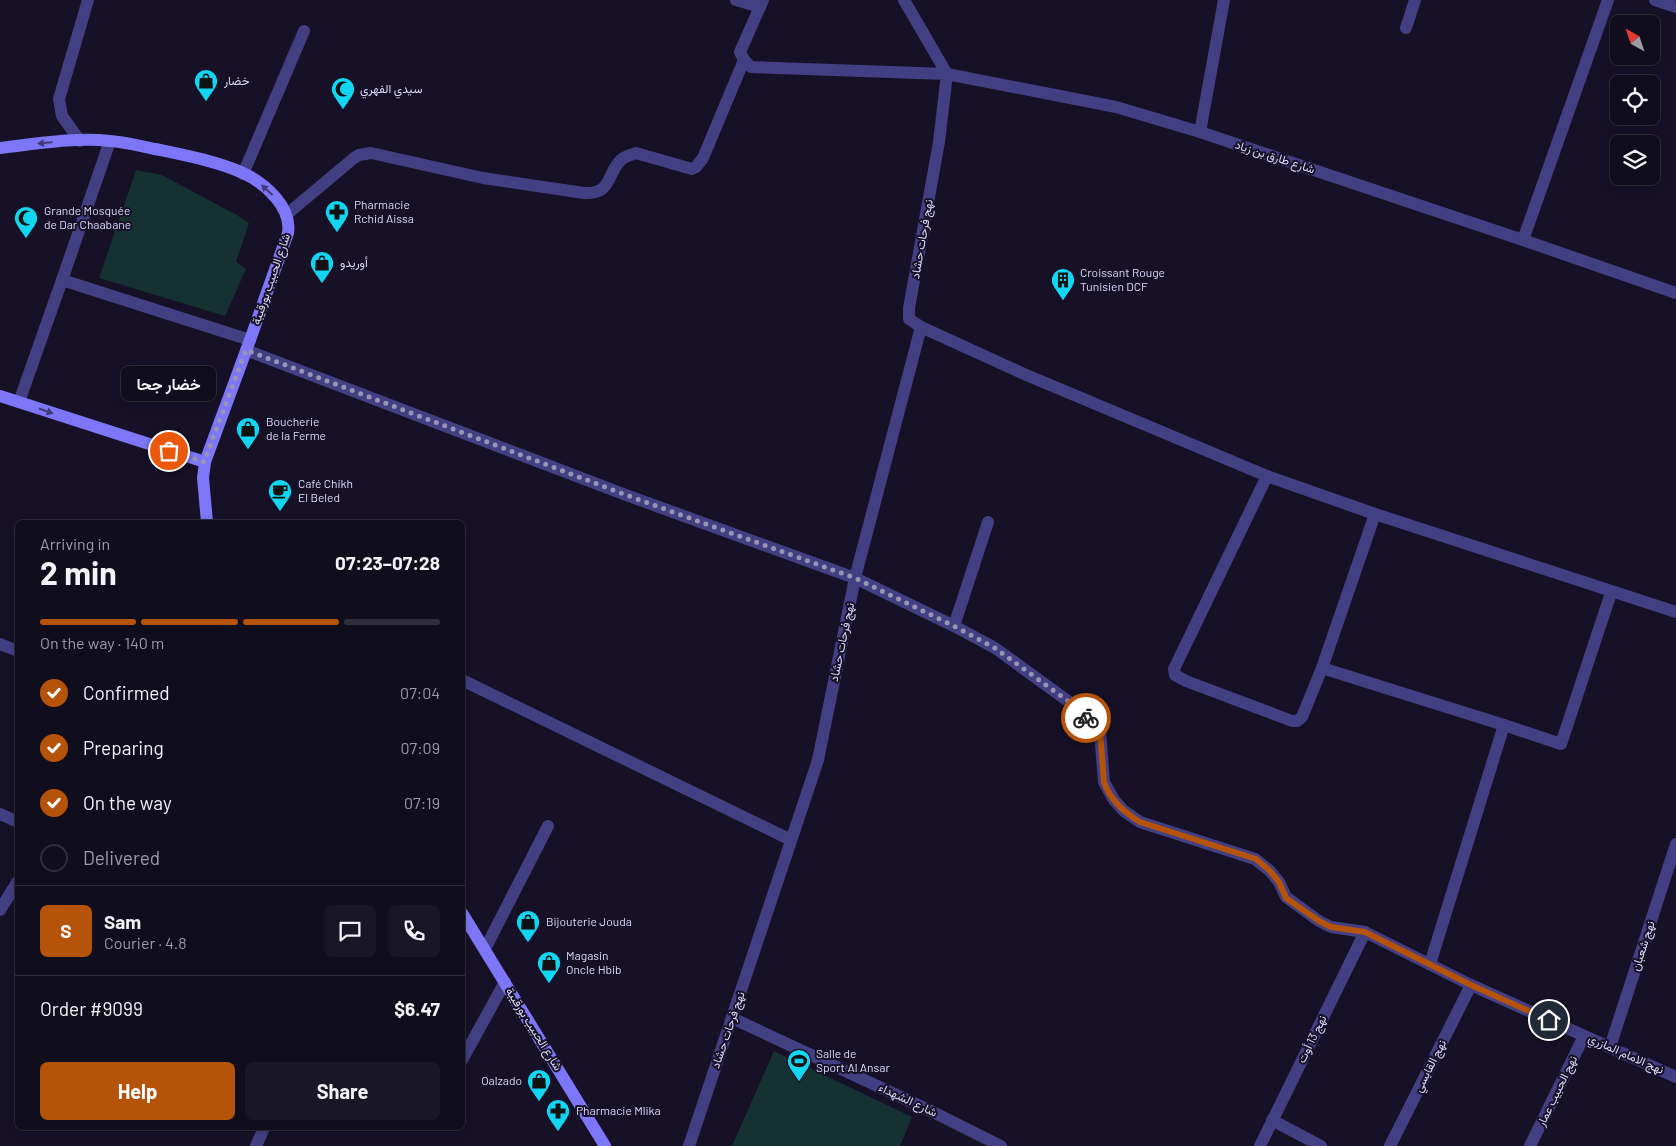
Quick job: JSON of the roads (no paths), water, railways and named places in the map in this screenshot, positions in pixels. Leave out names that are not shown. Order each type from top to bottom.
[{"type":"main road","name":"شارع الحبيب بورقيبة","points":[[0,148],[80,140],[110,141],[189,156],[243,174],[264,186],[276,199],[286,215],[289,228],[288,233],[204,462],[203,478],[207,520]]},
{"type":"main road","points":[[0,396],[204,462]]},
{"type":"main road","name":"شارع الحبيب بورقيبة","points":[[465,918],[605,1146]]},
{"type":"street","points":[[80,140],[62,116],[59,99],[88,0]]},
{"type":"street","points":[[286,215],[354,158],[367,153],[483,178],[584,193],[602,190],[620,160],[636,153],[689,169],[696,167],[703,158],[744,60],[740,52],[762,4],[736,0]]},
{"type":"street","points":[[904,0],[947,74]]},
{"type":"street","points":[[1200,132],[1224,0]]},
{"type":"street","points":[[1406,28],[1415,0]]},
{"type":"street","points":[[1523,240],[1608,0]]},
{"type":"street","points":[[1655,0],[1676,7]]},
{"type":"street","points":[[243,174],[304,31]]},
{"type":"street","name":"شارع طارق بن زياد","points":[[744,60],[754,68],[947,74],[1116,107],[1200,132],[1676,293]]},
{"type":"street","name":"نهج فرحات حشاد","points":[[689,1146],[818,760],[855,578],[921,327],[909,319],[909,308],[939,142],[947,74]]},
{"type":"street","points":[[19,402],[110,141]]},
{"type":"street","points":[[62,280],[248,345],[626,495],[855,578],[954,626],[988,522]]},
{"type":"street","points":[[921,327],[1024,374],[1267,476],[1375,514],[1676,612]]},
{"type":"street","points":[[1267,476],[1176,662],[1174,673],[1190,683],[1294,721],[1302,717],[1322,668],[1375,514]]},
{"type":"street","points":[[1322,668],[1561,744],[1611,592]]},
{"type":"street","name":"نهج الامام المازري","points":[[954,626],[995,648],[1079,709],[1100,731],[1106,788],[1114,800],[1130,816],[1140,822],[1256,859],[1279,882],[1286,898],[1319,921],[1331,927],[1365,932],[1471,985],[1676,1077]]},
{"type":"street","points":[[0,644],[15,650]]},
{"type":"street","points":[[465,681],[792,840]]},
{"type":"street","points":[[1430,964],[1504,725]]},
{"type":"street","points":[[0,814],[15,821]]},
{"type":"street","points":[[485,949],[548,826]]},
{"type":"street","name":"نهج شعبان","points":[[1610,1047],[1676,844]]},
{"type":"street","points":[[0,910],[15,886]]},
{"type":"street","name":"نهج 13 أوت","points":[[1260,1146],[1365,932]]},
{"type":"street","points":[[465,1055],[505,982]]},
{"type":"street","name":"نهج القابسي","points":[[1390,1146],[1471,985]]},
{"type":"street","name":"شارع الشهداء","points":[[732,1018],[1001,1146]]},
{"type":"street","name":"نهج الحبيب عمار","points":[[1530,1146],[1584,1036]]},
{"type":"street","points":[[1272,1120],[1321,1146]]},
{"type":"street","points":[[256,1146],[263,1130]]},
{"type":"place","name":"خضار","points":[[206,102]]},
{"type":"place","name":"سيدي الفهري","points":[[343,110]]},
{"type":"place","name":"Pharmacie Rchid Aissa","points":[[337,233]]},
{"type":"place","name":"Grande Mosquée de Dar Chaabane","points":[[26,239]]},
{"type":"place","name":"أوريدو","points":[[322,284]]},
{"type":"place","name":"Croissant Rouge Tunisien DCF","points":[[1063,301]]},
{"type":"place","name":"Boucherie de la Ferme","points":[[248,450]]},
{"type":"place","name":"خضار جحا","points":[[169,451]]},
{"type":"place","name":"Café Chikh El Beled","points":[[280,512]]},
{"type":"place","name":"Bijouterie Jouda","points":[[528,943]]},
{"type":"place","name":"Magasin Oncle Hbib","points":[[549,984]]},
{"type":"place","name":"Salle de Sport Al Ansar","points":[[799,1082]]},
{"type":"place","name":"Oalzado","points":[[539,1102]]},
{"type":"place","name":"Pharmacie Mlika","points":[[558,1132]]}]
